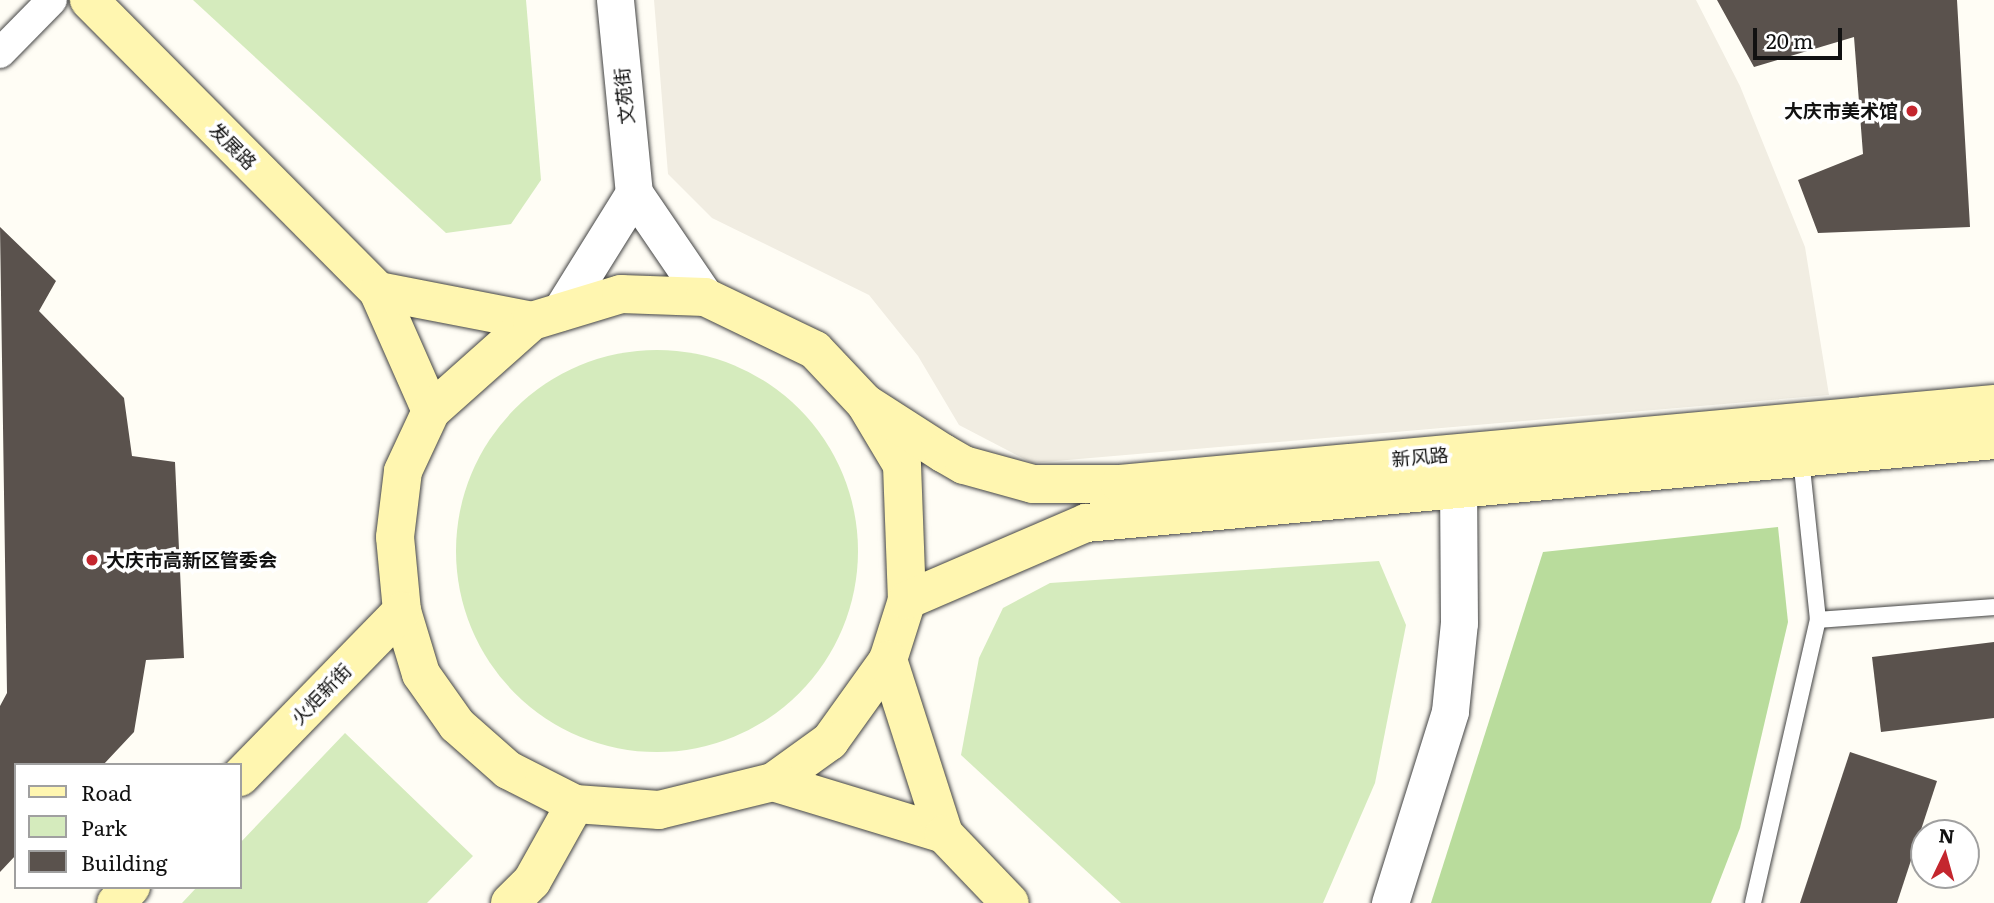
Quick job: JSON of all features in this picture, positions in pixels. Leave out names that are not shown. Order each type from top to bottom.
[{"type":"main road","name":"发展路","points":[[89,0],[377,291]]},
{"type":"main road","points":[[377,291],[546,316]]},
{"type":"main road","points":[[377,291],[431,411]]},
{"type":"main road","points":[[621,294],[705,297],[815,350],[865,403],[902,465],[907,600],[888,660],[830,741],[773,782],[659,810],[575,804],[508,770],[457,725],[421,674],[402,611],[395,537],[403,471],[431,411],[546,316],[621,294]]},
{"type":"main road","name":"新风路","points":[[865,403],[964,465],[1033,484],[1061,486],[1994,404]]},
{"type":"main road","name":"新风路","points":[[907,600],[1086,523],[1994,440]]},
{"type":"main road","name":"火炬新街","points":[[242,775],[402,611]]},
{"type":"main road","points":[[888,660],[944,834],[1010,903]]},
{"type":"main road","points":[[773,782],[944,834]]},
{"type":"main road","points":[[510,903],[532,881],[575,804]]},
{"type":"main road","points":[[116,903],[129,889]]},
{"type":"street","points":[[0,53],[52,0]]},
{"type":"street","name":"文苑街","points":[[615,0],[634,192]]},
{"type":"street","points":[[546,316],[634,192],[705,297]]},
{"type":"street","points":[[1390,903],[1450,710],[1459,623],[1458,489]]},
{"type":"lane","points":[[1754,903],[1818,620],[1801,457]]},
{"type":"lane","points":[[1818,620],[1994,607]]},
{"type":"green space","points":[[193,0],[526,0],[541,180],[511,224],[446,233]]},
{"type":"green space","points":[[657,350],[696,354],[734,366],[769,384],[799,409],[824,439],[842,474],[854,512],[858,551],[854,590],[842,628],[824,663],[799,693],[769,718],[734,736],[696,748],[657,752],[618,748],[580,736],[545,718],[515,693],[490,663],[472,628],[460,590],[456,551],[460,512],[472,474],[490,439],[515,409],[545,384],[580,366],[618,354]]},
{"type":"green space","points":[[1778,527],[1788,622],[1740,828],[1711,903],[1431,903],[1543,552]]},
{"type":"green space","points":[[1379,561],[1406,625],[1375,783],[1323,903],[1121,903],[961,755],[979,658],[1003,608],[1050,583]]},
{"type":"green space","points":[[345,733],[473,856],[427,903],[182,903],[195,889],[242,889],[242,841]]},
{"type":"shaded area","points":[[654,0],[1696,0],[1740,86],[1805,247],[1829,395],[1032,463],[959,425],[918,356],[869,295],[712,218],[668,174]]},
{"type":"building","name":"大庆市美术馆","points":[[1717,0],[1957,0],[1970,227],[1818,233],[1798,180],[1863,154],[1854,37],[1754,67]]},
{"type":"building","name":"大庆市高新区管委会","points":[[0,227],[56,281],[39,311],[124,398],[132,456],[175,462],[184,658],[146,660],[134,732],[105,763],[14,763],[14,857],[0,872],[0,706],[7,693]]},
{"type":"building","points":[[1994,642],[1994,718],[1881,732],[1872,657]]},
{"type":"building","points":[[1850,752],[1937,781],[1925,819],[1910,819],[1910,863],[1897,903],[1800,903]]},
{"type":"place","name":"大庆市美术馆","points":[[1912,111]]},
{"type":"place","name":"大庆市高新区管委会","points":[[92,560]]}]
